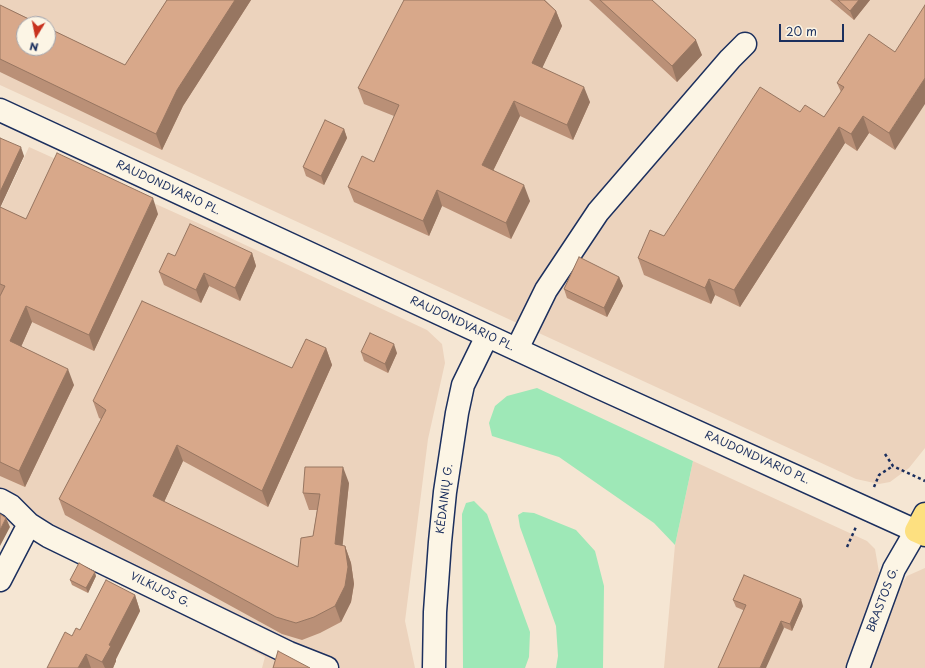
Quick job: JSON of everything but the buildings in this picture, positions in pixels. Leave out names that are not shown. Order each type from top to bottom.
[{"type":"main road","points":[[517,349],[546,290],[598,212],[730,59],[745,44]]},
{"type":"main road","name":"RAUDONDVARIO PL.","points":[[0,110],[487,336],[865,507],[922,526]]},
{"type":"main road","name":"KĖDAINIŲ G.","points":[[434,668],[435,612],[440,542],[445,492],[457,413],[463,385],[487,336]]},
{"type":"main road","name":"VILKIJOS G.","points":[[0,500],[11,506],[29,524],[48,536],[282,650],[327,668]]},
{"type":"main road","points":[[0,580],[29,524]]},
{"type":"main road","name":"BRASTOS G.","points":[[858,668],[894,569],[922,526]]},
{"type":"path","points":[[885,454],[893,466],[925,481]]},
{"type":"path","points":[[865,507],[879,475],[893,466]]},
{"type":"shaded area","points":[[0,0],[925,0],[925,448],[909,468],[890,482],[879,484],[856,479],[0,85]]},
{"type":"shaded area","points":[[29,147],[209,228],[427,330],[442,344],[445,363],[428,439],[405,621],[415,668],[262,668],[265,657],[0,519],[0,209]]},
{"type":"shaded area","points":[[693,461],[867,541],[875,549],[879,572],[876,586],[848,668],[664,668],[675,545]]},
{"type":"shaded area","points":[[925,568],[925,668],[869,668],[895,593],[907,576]]},
{"type":"green space","points":[[537,388],[693,461],[675,545],[654,523],[559,457],[492,436],[489,423],[495,406],[507,396]]},
{"type":"green space","points":[[474,501],[487,514],[530,632],[529,657],[525,668],[463,668],[462,514],[466,503]]},
{"type":"green space","points":[[523,512],[534,513],[576,530],[595,551],[604,586],[603,668],[556,668],[558,656],[556,626],[520,527],[518,515]]}]
